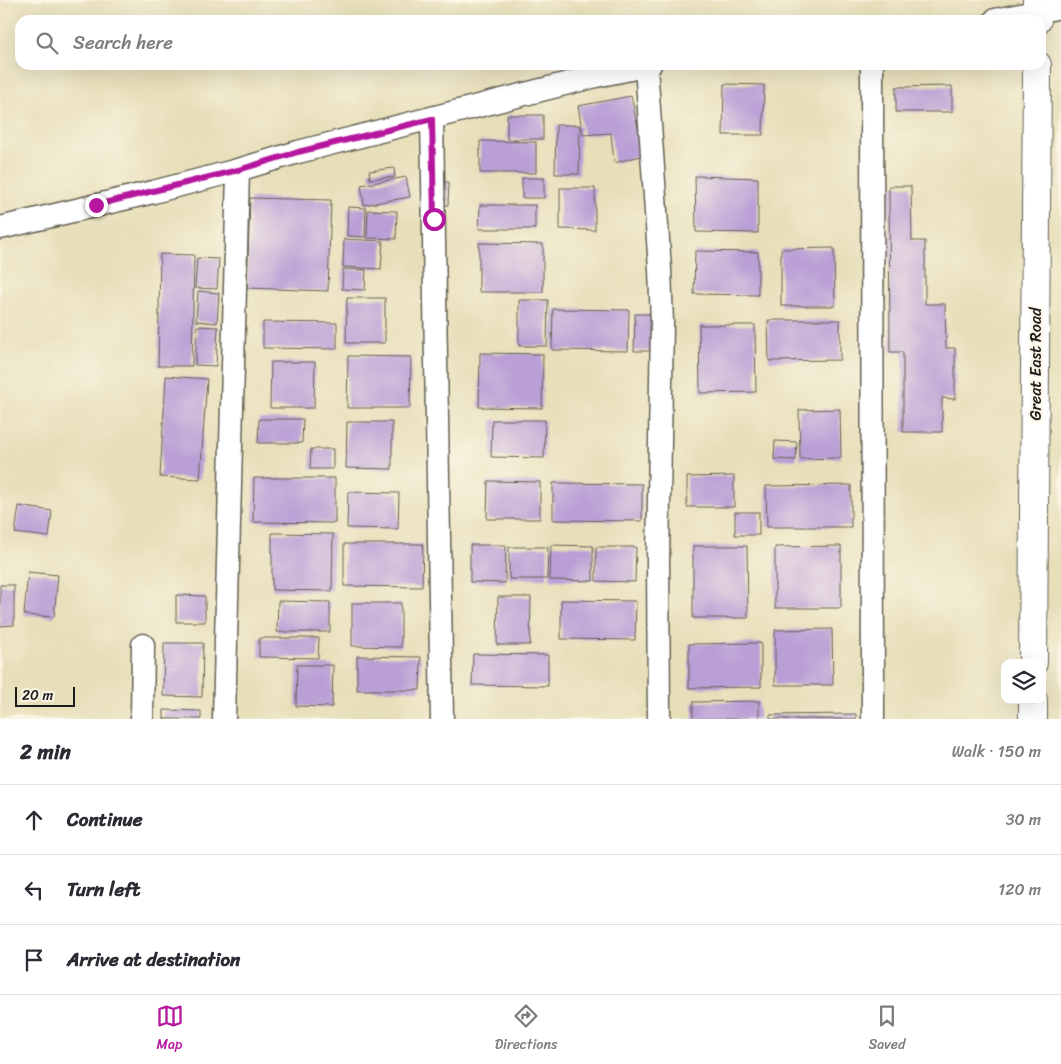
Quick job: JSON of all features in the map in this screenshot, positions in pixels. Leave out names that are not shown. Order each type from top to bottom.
[{"type":"highway","name":"Great East Road","points":[[1033,659],[1037,70]]},
{"type":"highway","points":[[1033,704],[1033,719]]},
{"type":"street","points":[[1019,15],[1043,10]]},
{"type":"street","points":[[0,228],[238,170],[298,152],[624,70]]},
{"type":"street","points":[[648,70],[662,323],[658,560],[660,719]]},
{"type":"street","points":[[872,70],[872,719]]},
{"type":"street","points":[[432,119],[442,719]]},
{"type":"street","points":[[224,719],[238,170]]},
{"type":"street","points":[[142,719],[143,645]]},
{"type":"building","points":[[724,84],[764,85],[763,135],[723,135]]},
{"type":"building","points":[[952,86],[952,112],[896,112],[896,87]]},
{"type":"building","points":[[631,96],[644,155],[614,163],[611,133],[583,135],[578,106]]},
{"type":"building","points":[[507,115],[543,115],[543,139],[507,139]]},
{"type":"building","points":[[556,125],[580,125],[579,174],[555,174]]},
{"type":"building","points":[[480,141],[536,142],[536,173],[480,173]]},
{"type":"building","points":[[394,168],[395,177],[370,179],[369,171]]},
{"type":"building","points":[[695,176],[758,178],[758,233],[696,232]]},
{"type":"building","points":[[406,177],[410,197],[364,205],[361,185]]},
{"type":"building","points":[[522,178],[544,178],[544,198],[522,198]]},
{"type":"building","points":[[440,182],[449,182],[448,205],[440,205]]},
{"type":"building","points":[[889,186],[911,186],[912,241],[925,241],[925,304],[945,304],[946,348],[955,348],[955,399],[942,398],[942,432],[903,432],[903,352],[890,352]]},
{"type":"building","points":[[560,188],[595,188],[595,230],[560,229]]},
{"type":"building","points":[[250,198],[331,200],[328,291],[247,288]]},
{"type":"building","points":[[480,205],[535,205],[535,229],[479,229]]},
{"type":"building","points":[[348,207],[366,208],[365,237],[347,236]]},
{"type":"building","points":[[368,210],[397,211],[396,239],[367,238]]},
{"type":"building","points":[[344,239],[383,241],[381,269],[343,267]]},
{"type":"building","points":[[479,243],[543,244],[543,292],[479,292]]},
{"type":"building","points":[[834,248],[835,306],[781,306],[781,249]]},
{"type":"building","points":[[695,251],[758,252],[758,295],[694,294]]},
{"type":"building","points":[[160,254],[194,255],[192,366],[158,366]]},
{"type":"building","points":[[197,258],[219,259],[217,289],[195,288]]},
{"type":"building","points":[[343,269],[366,270],[365,290],[342,289]]},
{"type":"building","points":[[198,291],[219,293],[217,323],[196,321]]},
{"type":"building","points":[[347,298],[385,298],[385,343],[346,343]]},
{"type":"building","points":[[519,300],[548,300],[547,346],[519,346]]},
{"type":"building","points":[[553,309],[629,310],[628,351],[552,350]]},
{"type":"building","points":[[635,314],[652,314],[652,351],[634,351]]},
{"type":"building","points":[[768,320],[840,320],[840,360],[769,361]]},
{"type":"building","points":[[263,322],[337,323],[337,349],[263,348]]},
{"type":"building","points":[[699,325],[755,325],[756,392],[700,393]]},
{"type":"building","points":[[197,326],[218,327],[216,366],[195,365]]},
{"type":"building","points":[[480,353],[543,354],[542,408],[479,407]]},
{"type":"building","points":[[348,356],[411,357],[410,408],[347,408]]},
{"type":"building","points":[[271,362],[315,362],[314,408],[270,408]]},
{"type":"building","points":[[166,376],[207,379],[200,479],[160,477]]},
{"type":"building","points":[[840,409],[841,458],[800,459],[799,410]]},
{"type":"building","points":[[259,419],[303,419],[302,443],[258,443]]},
{"type":"building","points":[[492,420],[545,420],[544,458],[491,457]]},
{"type":"building","points":[[347,422],[392,422],[392,469],[346,468]]},
{"type":"building","points":[[775,441],[797,442],[796,460],[774,459]]},
{"type":"building","points":[[311,449],[333,449],[333,469],[310,469]]},
{"type":"building","points":[[734,476],[734,507],[687,507],[687,477]]},
{"type":"building","points":[[254,478],[335,478],[335,523],[253,522]]},
{"type":"building","points":[[488,481],[540,482],[540,519],[487,519]]},
{"type":"building","points":[[553,483],[642,484],[642,521],[553,520]]},
{"type":"building","points":[[851,485],[851,527],[767,527],[766,486]]},
{"type":"building","points":[[348,492],[399,493],[398,529],[347,528]]},
{"type":"building","points":[[19,506],[52,511],[49,537],[15,533]]},
{"type":"building","points":[[735,512],[759,512],[759,535],[735,535]]},
{"type":"building","points":[[272,533],[333,534],[332,591],[272,590]]},
{"type":"building","points":[[344,544],[423,544],[422,587],[344,586]]},
{"type":"building","points":[[470,545],[506,545],[505,583],[470,582]]},
{"type":"building","points":[[551,545],[593,546],[593,581],[550,580]]},
{"type":"building","points":[[693,546],[747,546],[748,618],[693,618]]},
{"type":"building","points":[[841,546],[841,608],[775,608],[775,547]]},
{"type":"building","points":[[509,547],[548,547],[547,579],[509,579]]},
{"type":"building","points":[[596,547],[636,547],[635,582],[596,581]]},
{"type":"building","points":[[28,572],[58,575],[54,617],[24,615]]},
{"type":"building","points":[[0,585],[14,585],[14,625],[0,626]]},
{"type":"building","points":[[176,595],[205,596],[205,622],[176,622]]},
{"type":"building","points":[[498,597],[531,597],[530,645],[497,645]]},
{"type":"building","points":[[561,600],[636,601],[635,640],[561,639]]},
{"type":"building","points":[[278,601],[330,602],[330,632],[277,632]]},
{"type":"building","points":[[352,603],[401,603],[401,647],[352,646]]},
{"type":"building","points":[[832,629],[833,685],[775,685],[775,630]]},
{"type":"building","points":[[259,638],[319,638],[318,658],[259,657]]},
{"type":"building","points":[[164,643],[203,643],[202,697],[163,696]]},
{"type":"building","points":[[761,643],[761,687],[689,688],[689,644]]},
{"type":"building","points":[[473,654],[548,655],[548,686],[472,685]]},
{"type":"building","points":[[357,656],[421,657],[420,690],[357,690]]},
{"type":"building","points":[[297,665],[333,665],[332,707],[296,706]]},
{"type":"building","points":[[759,701],[759,719],[693,719],[693,702]]},
{"type":"building","points":[[164,710],[201,711],[201,719],[164,719]]},
{"type":"building","points":[[856,714],[856,719],[770,719],[770,715]]},
{"type":"route","points":[[96,205],[153,192],[298,152],[432,119],[434,219]]}]
